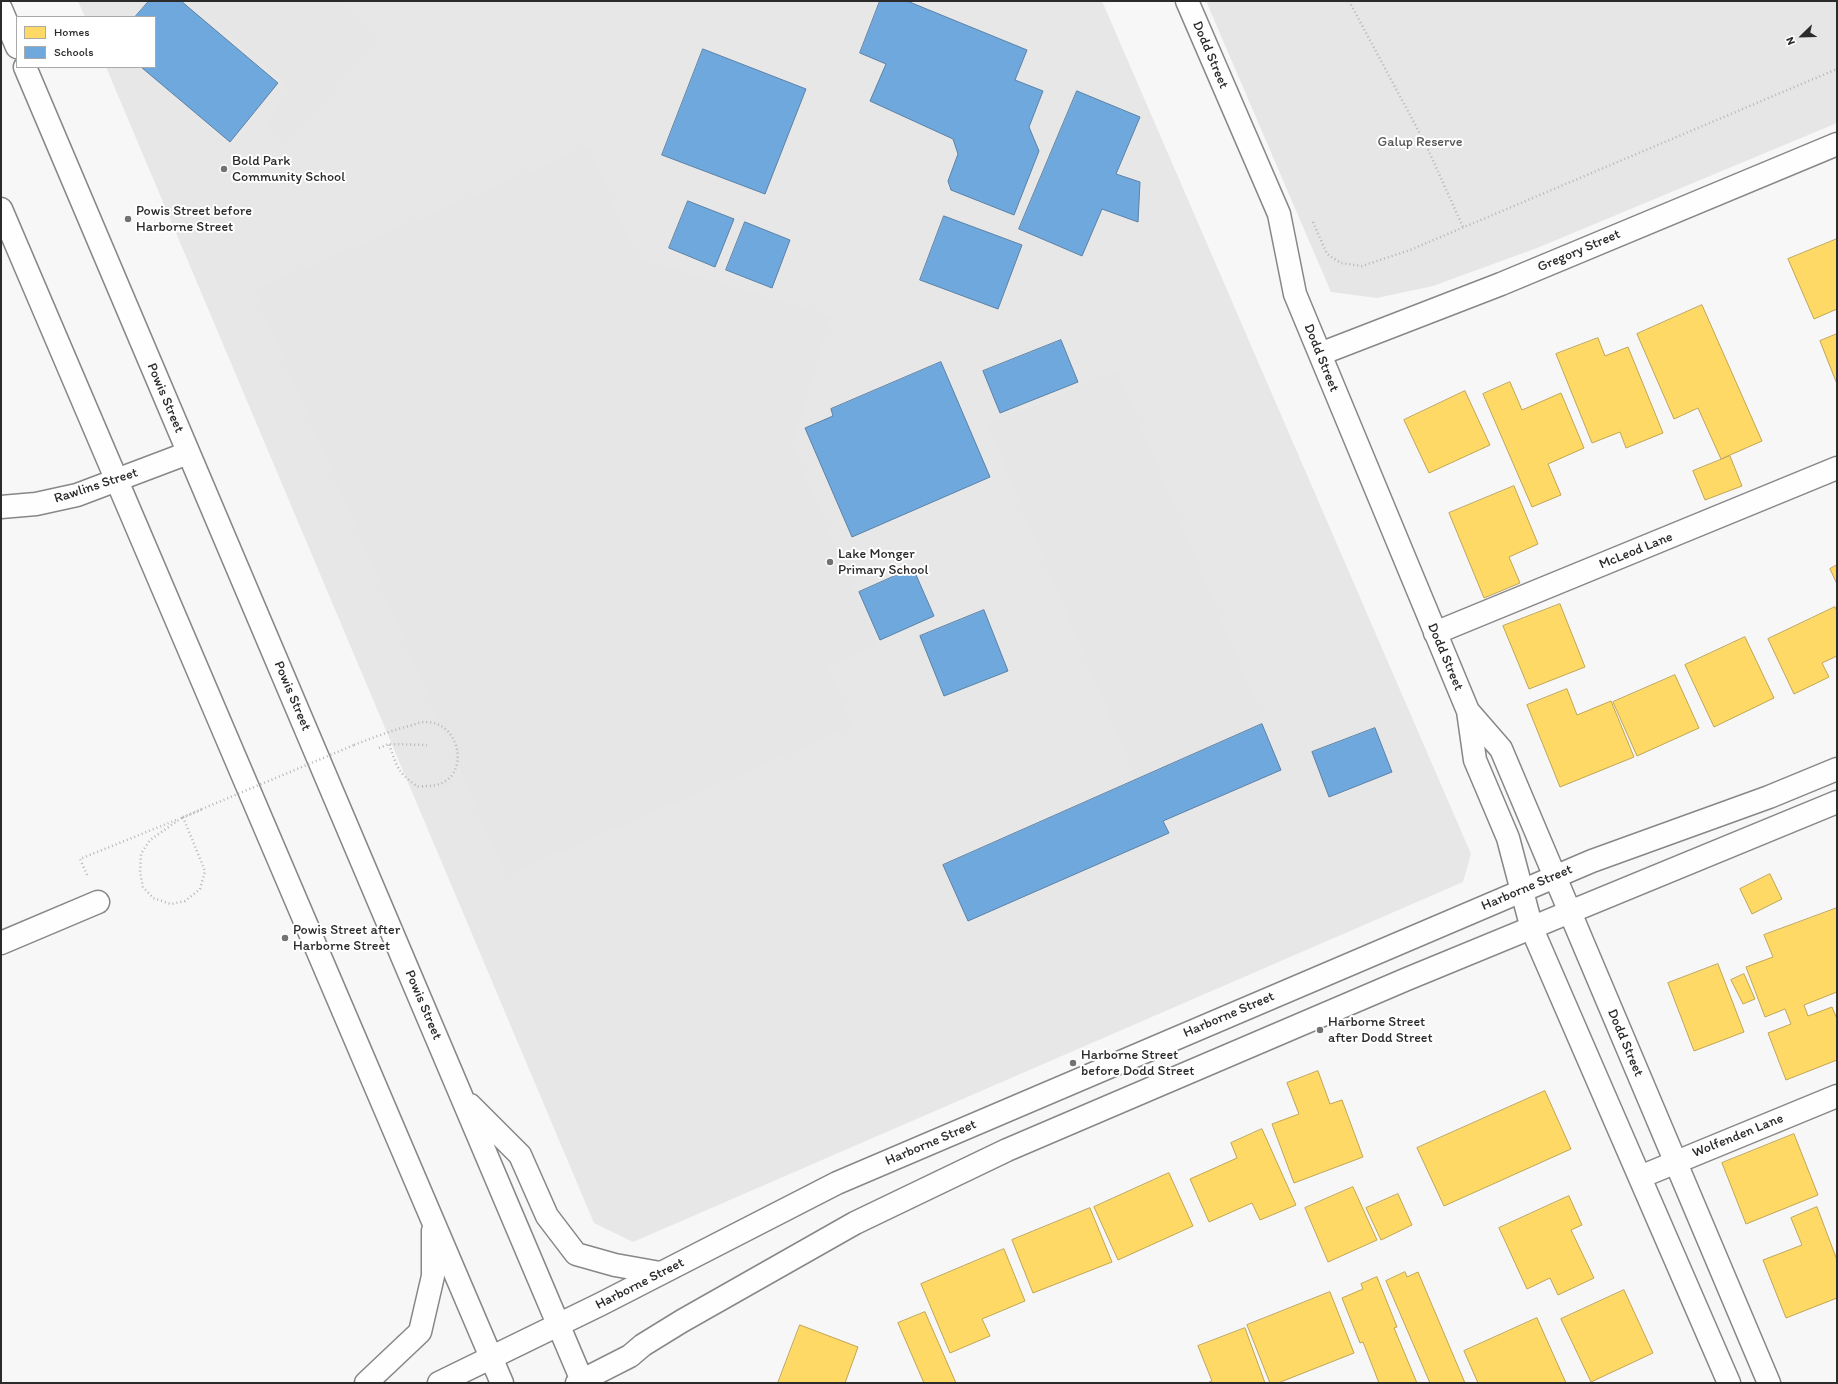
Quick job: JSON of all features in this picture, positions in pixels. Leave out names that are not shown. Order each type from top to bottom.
[{"type":"main road","name":"Dodd Street","points":[[1187,1],[1279,214],[1295,294],[1468,712],[1474,760],[1508,838],[1532,929],[1729,1383]]},
{"type":"main road","points":[[1,9],[16,45]]},
{"type":"main road","name":"Powis Street","points":[[26,68],[188,453],[559,1325],[581,1382]]},
{"type":"main road","name":"Gregory Street","points":[[1320,354],[1501,284],[1837,144]]},
{"type":"main road","points":[[1,209],[502,1383]]},
{"type":"main road","name":"Rawlins Street","points":[[1,507],[36,504],[77,495],[188,453]]},
{"type":"main road","name":"McLeod Lane","points":[[1435,633],[1837,468]]},
{"type":"main road","name":"Dodd Street","points":[[1468,712],[1501,749],[1556,876],[1769,1383]]},
{"type":"main road","name":"Harborne Street","points":[[439,1383],[559,1325],[836,1183],[1592,861],[1769,797],[1837,769]]},
{"type":"main road","points":[[581,1382],[630,1356],[643,1345],[682,1321],[855,1223],[1007,1150],[1406,979],[1532,929],[1837,802]]},
{"type":"main road","points":[[1,943],[98,902]]},
{"type":"main road","name":"Wolfenden Lane","points":[[1640,1177],[1837,1096]]},
{"type":"main road","points":[[462,1097],[520,1155],[547,1216],[576,1254],[614,1265],[660,1273]]},
{"type":"main road","points":[[366,1383],[420,1332],[433,1276],[433,1222]]},
{"type":"path","points":[[1349,1],[1426,144],[1463,227]]},
{"type":"path","points":[[1311,218],[1327,254],[1342,263],[1362,266],[1410,250],[1837,69]]},
{"type":"path","points":[[183,817],[205,871],[200,889],[185,901],[171,904],[152,898],[143,887],[140,872],[142,854],[150,840],[183,817],[354,745],[388,732],[424,722],[437,724],[447,730],[453,738],[458,748],[459,760],[456,771],[447,781],[437,786],[418,786],[401,772],[389,744]]},
{"type":"path","points":[[379,748],[389,744],[427,744]]},
{"type":"path","points":[[98,902],[80,859],[203,809]]},
{"type":"shaded area","name":"Lake Monger Primary School","points":[[78,1],[1102,1],[1471,854],[1463,882],[633,1242],[594,1223],[106,68],[156,68],[156,16],[85,16]]},
{"type":"green space","points":[[190,1],[343,1],[375,39],[283,144],[268,125],[288,91],[283,81]]},
{"type":"green space","name":"Galup Reserve","points":[[1206,1],[1837,1],[1837,123],[1537,248],[1433,286],[1377,298],[1331,292]]},
{"type":"green space","points":[[588,147],[636,258],[830,316],[792,446],[877,644],[827,666],[853,726],[506,875],[255,290]]},
{"type":"green space","points":[[1117,371],[1267,731],[1139,784],[988,425]]},
{"type":"building: Homes","points":[[1837,239],[1837,309],[1814,319],[1788,259]]},
{"type":"building: Homes","points":[[1702,305],[1762,441],[1721,459],[1698,408],[1674,419],[1637,334]]},
{"type":"building: Homes","points":[[1837,334],[1837,384],[1820,341]]},
{"type":"building: Homes","points":[[1598,338],[1605,356],[1628,347],[1663,433],[1626,448],[1620,432],[1592,443],[1556,354]]},
{"type":"building: Homes","points":[[1510,382],[1522,410],[1561,393],[1584,448],[1548,464],[1561,495],[1532,507],[1483,394]]},
{"type":"building: Homes","points":[[1465,391],[1490,445],[1429,473],[1404,420]]},
{"type":"building: Homes","points":[[1730,456],[1742,486],[1705,500],[1693,471]]},
{"type":"building: Homes","points":[[1514,486],[1538,544],[1509,557],[1520,583],[1484,598],[1449,513]]},
{"type":"building: Homes","points":[[1837,565],[1837,584],[1830,569]]},
{"type":"building: Homes","points":[[1560,604],[1585,667],[1529,689],[1503,626]]},
{"type":"building: Homes","points":[[1835,607],[1837,611],[1837,656],[1822,663],[1829,677],[1794,694],[1768,639]]},
{"type":"building: Homes","points":[[1745,637],[1774,698],[1714,727],[1685,665]]},
{"type":"building: Homes","points":[[1675,675],[1699,728],[1637,756],[1613,702]]},
{"type":"building: Homes","points":[[1567,689],[1577,715],[1611,701],[1634,757],[1560,787],[1527,705]]},
{"type":"building: Homes","points":[[1770,874],[1782,899],[1752,914],[1740,889]]},
{"type":"building: Homes","points":[[1837,908],[1837,992],[1804,1005],[1808,1016],[1832,1007],[1837,1019],[1837,1060],[1786,1080],[1768,1033],[1791,1024],[1785,1009],[1765,1017],[1746,967],[1773,957],[1764,935]]},
{"type":"building: Homes","points":[[1718,964],[1744,1032],[1694,1051],[1668,983]]},
{"type":"building: Homes","points":[[1744,974],[1755,999],[1743,1004],[1731,980]]},
{"type":"building: Homes","points":[[1318,1071],[1330,1104],[1342,1100],[1363,1157],[1294,1183],[1272,1124],[1299,1114],[1287,1083]]},
{"type":"building: Homes","points":[[1545,1091],[1571,1149],[1444,1206],[1417,1148]]},
{"type":"building: Homes","points":[[1262,1129],[1296,1205],[1260,1220],[1252,1203],[1209,1222],[1190,1179],[1237,1158],[1231,1143]]},
{"type":"building: Homes","points":[[1794,1134],[1818,1195],[1746,1224],[1722,1163]]},
{"type":"building: Homes","points":[[1169,1173],[1193,1226],[1118,1260],[1094,1207]]},
{"type":"building: Homes","points":[[1353,1187],[1377,1240],[1328,1262],[1305,1208]]},
{"type":"building: Homes","points":[[1398,1194],[1412,1225],[1381,1240],[1366,1208]]},
{"type":"building: Homes","points":[[1569,1196],[1582,1225],[1571,1230],[1594,1278],[1558,1295],[1550,1278],[1527,1289],[1499,1228]]},
{"type":"building: Homes","points":[[1817,1207],[1837,1260],[1837,1298],[1786,1318],[1763,1260],[1802,1245],[1791,1218]]},
{"type":"building: Homes","points":[[1090,1208],[1112,1262],[1033,1293],[1012,1240]]},
{"type":"building: Homes","points":[[1004,1249],[1025,1301],[982,1319],[990,1336],[950,1353],[921,1284]]},
{"type":"building: Homes","points":[[1405,1272],[1407,1277],[1418,1272],[1465,1383],[1430,1383],[1386,1281]]},
{"type":"building: Homes","points":[[1377,1277],[1397,1327],[1394,1328],[1417,1383],[1379,1383],[1363,1342],[1360,1343],[1342,1298],[1363,1289],[1361,1284]]},
{"type":"building: Homes","points":[[1624,1290],[1653,1353],[1591,1382],[1561,1319]]},
{"type":"building: Homes","points":[[1330,1292],[1354,1353],[1278,1383],[1270,1383],[1247,1325]]},
{"type":"building: Homes","points":[[925,1312],[956,1383],[924,1383],[898,1323]]},
{"type":"building: Homes","points":[[1537,1318],[1566,1383],[1478,1383],[1464,1351]]},
{"type":"building: Homes","points":[[800,1325],[858,1347],[845,1383],[778,1383]]},
{"type":"building: Homes","points":[[1245,1328],[1265,1383],[1207,1383],[1212,1381],[1198,1346]]},
{"type":"building: Schools","points":[[149,1],[181,1],[278,83],[230,142],[142,68],[156,68],[156,16],[136,16]]},
{"type":"building: Schools","points":[[880,1],[907,1],[1027,50],[1015,80],[1043,91],[1029,127],[1039,151],[1014,215],[951,190],[948,181],[958,154],[953,139],[870,101],[886,64],[860,53]]},
{"type":"building: Schools","points":[[703,49],[806,89],[765,194],[662,155]]},
{"type":"building: Schools","points":[[1077,91],[1140,117],[1116,174],[1140,182],[1138,222],[1102,209],[1082,256],[1019,229]]},
{"type":"building: Schools","points":[[688,201],[734,219],[715,267],[669,248]]},
{"type":"building: Schools","points":[[944,216],[1022,245],[998,309],[920,280]]},
{"type":"building: Schools","points":[[745,222],[790,240],[772,288],[726,270]]},
{"type":"building: Schools","points":[[1061,340],[1078,382],[1000,413],[983,371]]},
{"type":"building: Schools","points":[[941,362],[990,477],[852,537],[805,428],[833,416],[831,409]]},
{"type":"building: Schools","points":[[913,568],[934,616],[880,640],[859,592]]},
{"type":"building: Schools","points":[[984,610],[1008,671],[944,696],[920,636]]},
{"type":"building: Schools","points":[[1262,724],[1281,770],[1163,821],[1169,833],[968,921],[943,865]]},
{"type":"building: Schools","points":[[1375,728],[1392,772],[1329,797],[1312,752]]},
{"type":"place","name":"Bold Park Community School","points":[[224,169]]},
{"type":"place","name":"Powis Street before Harborne Street","points":[[128,219]]},
{"type":"place","name":"Lake Monger Primary School","points":[[830,562]]},
{"type":"place","name":"Powis Street after Harborne Street","points":[[285,938]]},
{"type":"place","name":"Harborne Street after Dodd Street","points":[[1320,1030]]},
{"type":"place","name":"Harborne Street before Dodd Street","points":[[1073,1063]]}]
